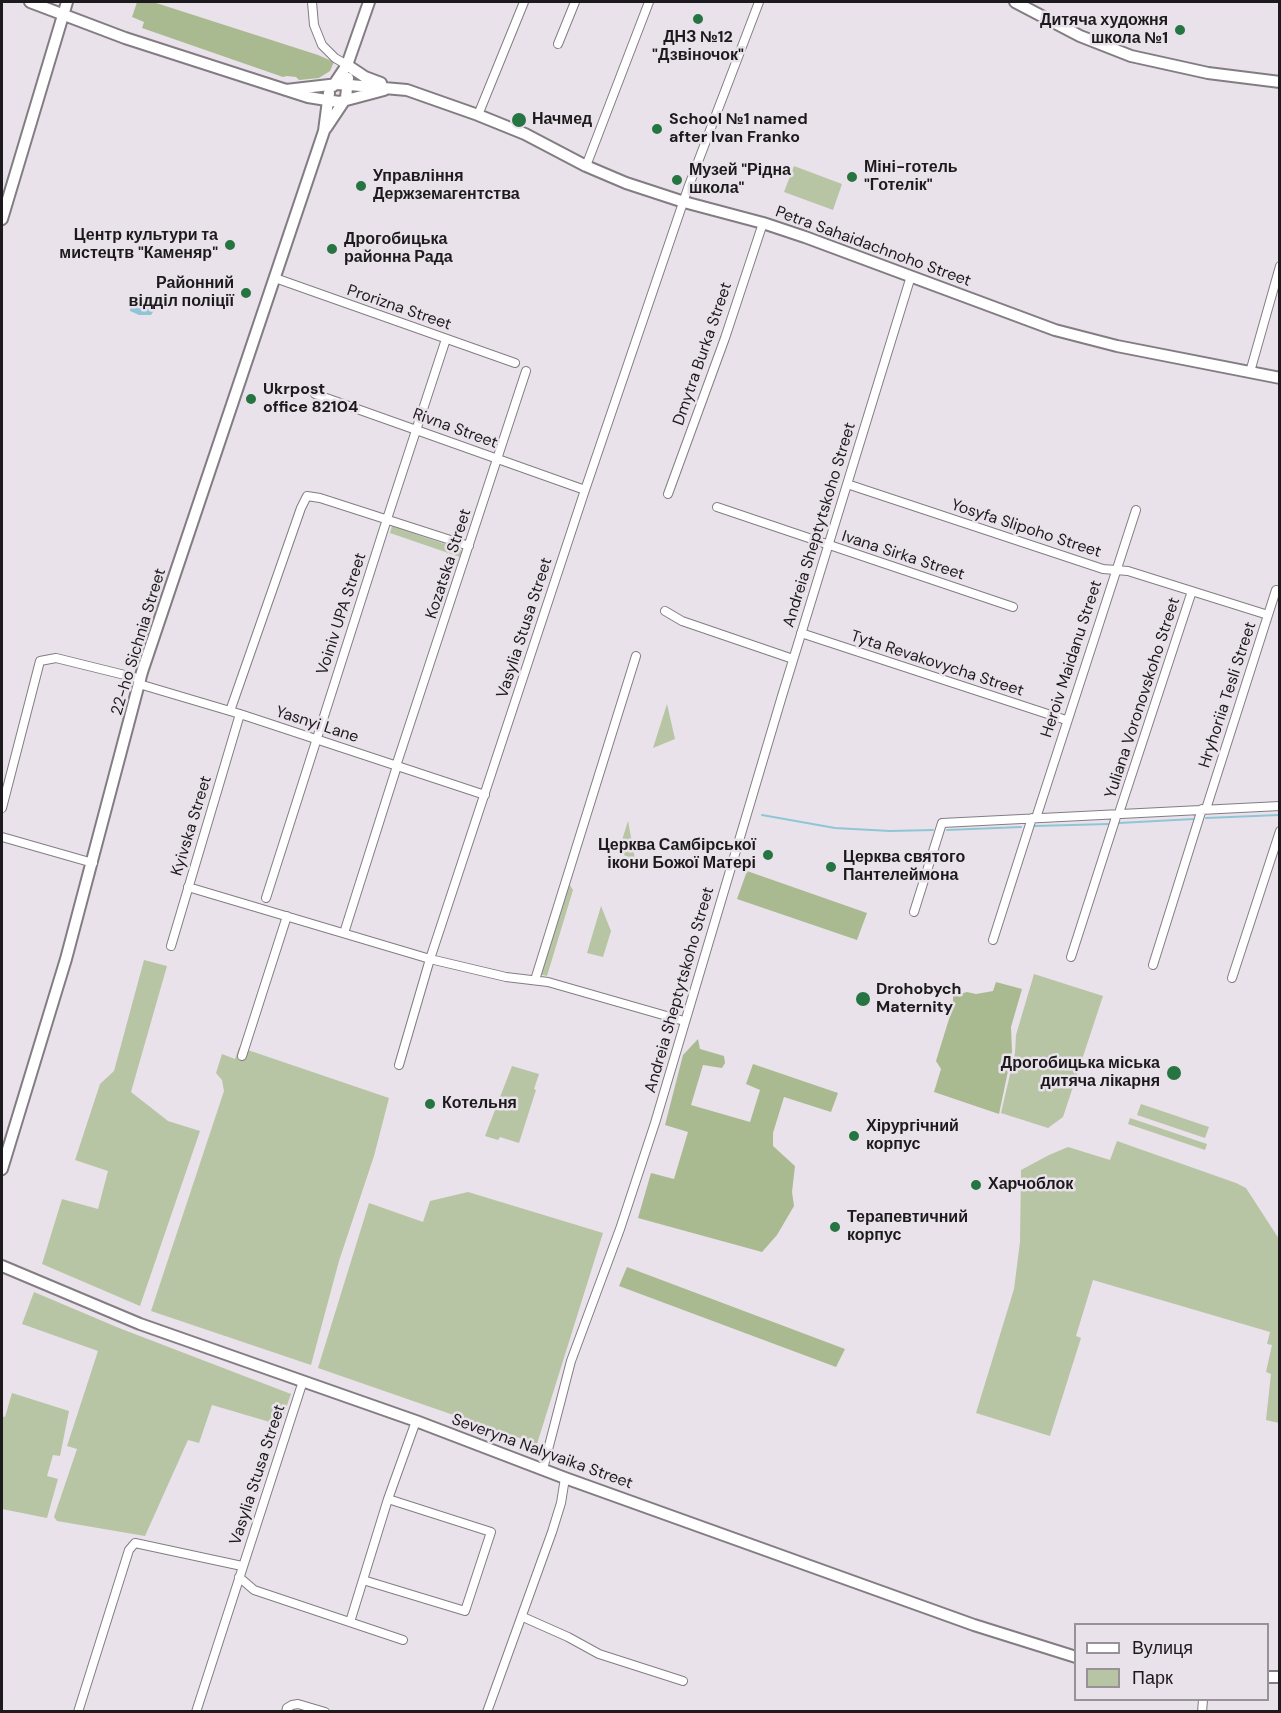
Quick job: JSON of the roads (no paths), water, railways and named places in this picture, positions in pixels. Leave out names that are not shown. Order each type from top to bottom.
[{"type":"street","points":[[30,2],[125,38],[308,97],[395,88]]},
{"type":"street","points":[[2,219],[67,2]]},
{"type":"street","points":[[312,2],[314,25],[322,45],[335,58],[365,77],[395,88]]},
{"type":"street","points":[[324,130],[340,94],[347,65],[369,2]]},
{"type":"street","points":[[478,115],[524,2]]},
{"type":"street","points":[[558,44],[575,2]]},
{"type":"street","points":[[586,166],[649,2]]},
{"type":"street","name":"Vasylia Stusa Street","points":[[399,1065],[430,959],[585,490],[684,202],[759,2]]},
{"type":"street","points":[[1015,2],[1080,36],[1131,56],[1215,74],[1280,82]]},
{"type":"street","points":[[286,90],[340,94],[377,92],[395,88]]},
{"type":"street","name":"Petra Sahaidachnoho Street","points":[[395,88],[478,115],[626,183],[684,202],[763,223],[1055,330],[1088,340],[1280,378]]},
{"type":"street","points":[[324,130],[340,94]]},
{"type":"street","points":[[308,97],[320,114],[324,130]]},
{"type":"street","name":"22-ho Sichnia Street","points":[[2,1169],[66,959],[140,681],[324,130]]},
{"type":"street","name":"Dmytra Burka Street","points":[[668,494],[725,338],[763,223]]},
{"type":"street","points":[[1250,372],[1280,266]]},
{"type":"street","name":"Andreia Sheptytskoho Street","points":[[543,1469],[571,1361],[655,1123],[793,659],[911,276]]},
{"type":"street","name":"Prorizna Street","points":[[275,278],[515,363]]},
{"type":"street","name":"Voiniv UPA Street","points":[[266,898],[446,339]]},
{"type":"street","name":"Kozatska Street","points":[[344,933],[526,370]]},
{"type":"street","name":"Rivna Street","points":[[315,394],[585,490]]},
{"type":"street","name":"Yosyfa Slipoho Street","points":[[847,484],[1103,569],[1128,571],[1268,615]]},
{"type":"street","points":[[230,711],[307,496],[320,498],[469,546]]},
{"type":"street","name":"Ivana Sirka Street","points":[[717,507],[1013,607]]},
{"type":"street","name":"Heroiv Maidanu Street","points":[[993,940],[1136,510]]},
{"type":"street","name":"Hryhoriia Tesli Street","points":[[1153,965],[1278,590]]},
{"type":"street","name":"Yuliana Voronovskoho Street","points":[[1071,957],[1192,591]]},
{"type":"street","points":[[665,611],[682,621],[793,659]]},
{"type":"street","name":"Tyta Revakovycha Street","points":[[801,633],[1066,720]]},
{"type":"street","points":[[535,980],[636,656]]},
{"type":"street","name":"Yasnyi Lane","points":[[2,808],[40,661],[56,658],[140,681],[485,795]]},
{"type":"street","name":"Kyivska Street","points":[[171,946],[240,714]]},
{"type":"street","points":[[914,912],[942,823],[1280,806]]},
{"type":"street","points":[[1232,978],[1280,831]]},
{"type":"street","points":[[2,837],[93,863]]},
{"type":"street","points":[[188,887],[430,959],[506,977],[535,980],[684,1022]]},
{"type":"street","points":[[242,1056],[287,916]]},
{"type":"street","name":"Severyna Nalyvaika Street","points":[[2,1266],[108,1312],[416,1421],[565,1478],[984,1629],[1074,1656]]},
{"type":"street","name":"Vasylia Stusa Street","points":[[196,1712],[303,1381]]},
{"type":"street","points":[[350,1622],[388,1499],[416,1421]]},
{"type":"street","points":[[488,1712],[558,1513],[565,1478]]},
{"type":"street","points":[[363,1580],[465,1611],[491,1532],[388,1499]]},
{"type":"street","points":[[78,1712],[129,1550],[135,1543],[242,1566]]},
{"type":"street","points":[[239,1577],[254,1590],[403,1640]]},
{"type":"street","points":[[523,1617],[568,1637],[598,1654],[683,1681]]},
{"type":"street","points":[[286,1712],[287,1708],[298,1704],[324,1712]]},
{"type":"water","points":[[135,295],[145,296],[157,302],[151,315],[139,315],[130,311],[131,300]]},
{"type":"waterway","points":[[762,815],[835,828],[890,831],[933,830]]},
{"type":"waterway","points":[[1206,818],[1279,815]]},
{"type":"waterway","points":[[1119,823],[1194,819]]},
{"type":"waterway","points":[[1035,826],[1109,824]]},
{"type":"waterway","points":[[947,830],[1021,827]]},
{"type":"place","name":"ДНЗ №12 \"Дзвіночок\"","points":[[698,19]]},
{"type":"place","name":"Дитяча художня школа №1","points":[[1180,30]]},
{"type":"place","name":"Начмед","points":[[519,120]]},
{"type":"place","name":"School №1 named after Ivan Franko","points":[[657,129]]},
{"type":"place","name":"Міні-готель \"Готелік\"","points":[[852,177]]},
{"type":"place","name":"Музей \"Рідна школа\"","points":[[677,180]]},
{"type":"place","name":"Управління Держземагентства","points":[[361,186]]},
{"type":"place","name":"Центр культури та мистецтв \"Каменяр\"","points":[[230,245]]},
{"type":"place","name":"Дрогобицька районна Рада","points":[[332,249]]},
{"type":"place","name":"Районний відділ поліції","points":[[246,293]]},
{"type":"place","name":"Ukrpost office 82104","points":[[251,399]]},
{"type":"place","name":"Церква Самбірської ікони Божої Матері","points":[[768,855]]},
{"type":"place","name":"Церква святого Пантелеймона","points":[[831,867]]},
{"type":"place","name":"Drohobych Maternity","points":[[863,999]]},
{"type":"place","name":"Дрогобицька міська дитяча лікарня","points":[[1174,1073]]},
{"type":"place","name":"Котельня","points":[[430,1104]]},
{"type":"place","name":"Хірургічний корпус","points":[[854,1136]]},
{"type":"place","name":"Харчоблок","points":[[976,1185]]},
{"type":"place","name":"Терапевтичний корпус","points":[[835,1227]]}]
